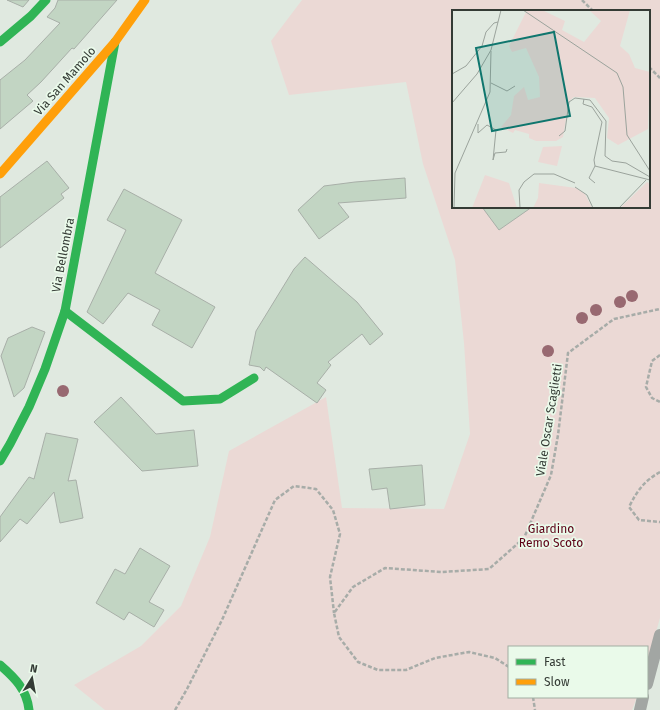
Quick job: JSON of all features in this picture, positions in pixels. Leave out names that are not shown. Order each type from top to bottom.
[{"type":"street","points":[[0,42],[31,16],[46,0]]},
{"type":"street","name":"Via San Mamolo","points":[[0,174],[115,42],[145,0]]},
{"type":"street","name":"Via Bellombra","points":[[0,461],[11,445],[38,385],[64,311],[115,42]]},
{"type":"street","points":[[64,311],[183,401],[220,399],[254,378]]},
{"type":"street","points":[[0,664],[12,675],[25,692],[29,704],[29,710]]},
{"type":"lane","points":[[648,680],[660,635]]},
{"type":"lane","points":[[640,710],[644,698]]},
{"type":"path","points":[[582,0],[592,10]]},
{"type":"path","points":[[650,68],[660,78]]},
{"type":"path","name":"Viale Oscar Scaglietti","points":[[334,613],[353,587],[385,568],[441,572],[489,569],[524,538],[552,475],[568,353],[614,319],[660,309]]},
{"type":"path","points":[[660,355],[652,361],[646,387],[652,398],[660,402]]},
{"type":"path","points":[[660,472],[653,476],[638,490],[630,507],[639,520],[660,522]]},
{"type":"path","points":[[175,710],[222,620],[275,500],[294,486],[316,489],[333,510],[340,534],[330,577],[334,613],[339,637],[358,662],[378,670],[406,670],[435,658],[469,652],[495,658],[508,666]]},
{"type":"path","points":[[534,698],[535,710]]},
{"type":"green space","name":"Giardino Remo Scoto","points":[[302,0],[660,0],[660,618],[648,660],[648,646],[508,646],[508,698],[637,698],[632,710],[105,710],[74,685],[141,646],[181,606],[210,537],[229,451],[326,397],[342,508],[444,509],[470,434],[464,343],[455,260],[423,164],[406,82],[289,95],[271,41]]},
{"type":"building","points":[[7,0],[29,0],[23,7]]},
{"type":"building","points":[[58,0],[117,0],[74,49],[72,48],[27,95],[33,101],[0,129],[0,80],[25,60],[60,23],[47,17],[55,8]]},
{"type":"building","points":[[47,161],[69,188],[61,194],[64,198],[0,248],[0,197]]},
{"type":"building","points":[[405,178],[406,198],[338,203],[349,217],[319,239],[298,210],[324,186]]},
{"type":"building","points":[[124,189],[182,220],[155,273],[215,307],[192,348],[152,325],[160,310],[128,293],[103,324],[87,312],[126,230],[107,220]]},
{"type":"building","points":[[483,208],[531,208],[499,230]]},
{"type":"building","points":[[305,257],[357,302],[383,334],[370,345],[362,334],[328,362],[331,365],[317,383],[326,390],[317,403],[266,367],[264,371],[260,367],[249,365],[256,331],[294,269]]},
{"type":"building","points":[[32,327],[45,332],[24,388],[14,397],[1,356],[8,338]]},
{"type":"building","points":[[121,397],[156,434],[194,430],[198,466],[142,471],[94,422]]},
{"type":"building","points":[[46,433],[78,439],[68,481],[76,480],[83,518],[60,523],[54,492],[27,524],[20,519],[0,542],[0,517],[29,477],[34,479]]},
{"type":"building","points":[[422,465],[425,505],[390,509],[387,488],[372,490],[369,469]]},
{"type":"building","points":[[140,548],[170,566],[149,602],[164,610],[154,627],[129,612],[124,620],[96,603],[115,569],[125,574]]},
{"type":"traffic: fast","points":[[0,42],[31,16],[46,0]]},
{"type":"traffic: fast","points":[[0,461],[29,407],[45,369],[65,311],[115,42]]},
{"type":"traffic: fast","points":[[65,311],[183,401],[220,399],[254,378]]},
{"type":"traffic: fast","points":[[0,665],[11,675],[23,690],[29,710]]},
{"type":"traffic: slow","points":[[0,174],[115,42],[145,0]]}]
